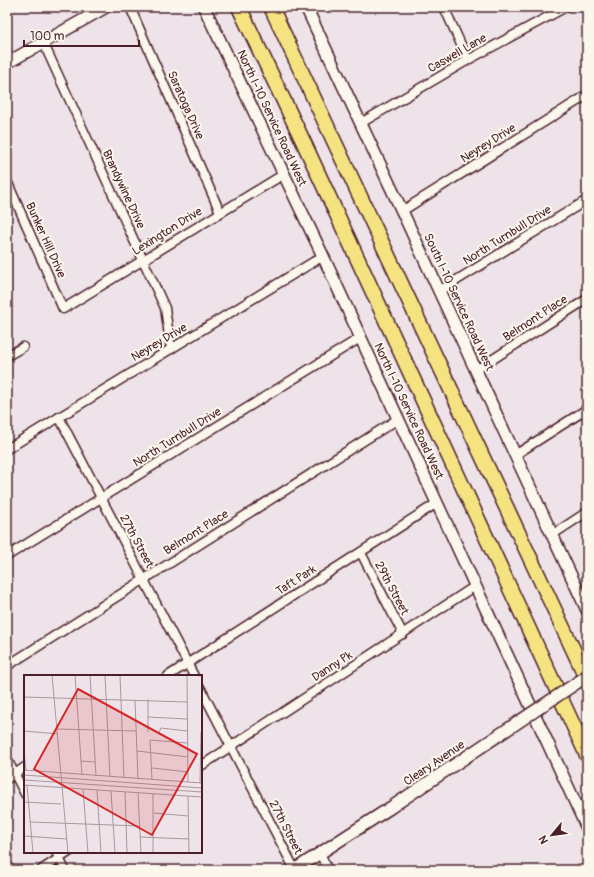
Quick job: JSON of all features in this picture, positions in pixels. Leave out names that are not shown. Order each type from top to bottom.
[{"type":"highway","points":[[239,7],[303,141],[587,755]]},
{"type":"highway","points":[[271,7],[587,678]]},
{"type":"street","points":[[7,63],[106,7]]},
{"type":"street","name":"Saratoga Drive","points":[[130,7],[220,212]]},
{"type":"street","name":"North I-10 Service Road West","points":[[204,7],[284,174],[587,828]]},
{"type":"street","name":"South I-10 Service Road West","points":[[306,7],[361,122],[587,610]]},
{"type":"street","points":[[444,7],[468,60]]},
{"type":"street","name":"Caswell Lane","points":[[361,122],[468,60],[566,7]]},
{"type":"street","name":"Brandywine Drive","points":[[43,42],[165,308],[170,349]]},
{"type":"street","name":"Neyrey Drive","points":[[402,211],[586,98]]},
{"type":"street","name":"Lexington Drive","points":[[63,309],[284,174]]},
{"type":"street","name":"Bunker Hill Drive","points":[[7,181],[63,309]]},
{"type":"street","name":"North Turnbull Drive","points":[[439,291],[587,200]]},
{"type":"street","name":"Neyrey Drive","points":[[7,449],[322,256]]},
{"type":"street","name":"Belmont Place","points":[[476,370],[587,299]]},
{"type":"street","name":"North Turnbull Drive","points":[[7,556],[360,338]]},
{"type":"street","points":[[7,356],[23,347]]},
{"type":"street","points":[[515,455],[587,409]]},
{"type":"street","name":"27th Street","points":[[59,417],[194,675]]},
{"type":"street","name":"Belmont Place","points":[[7,666],[398,419]]},
{"type":"street","name":"Taft Park","points":[[170,675],[437,503]]},
{"type":"street","points":[[552,534],[587,512]]},
{"type":"street","name":"29th Street","points":[[361,553],[403,634]]},
{"type":"street","name":"Danny Pk","points":[[202,765],[475,586]]},
{"type":"street","name":"Cleary Avenue","points":[[295,870],[587,678]]},
{"type":"street","name":"27th Street","points":[[202,691],[295,870]]},
{"type":"street","points":[[7,759],[24,792]]},
{"type":"street","points":[[7,779],[24,768]]},
{"type":"street","points":[[320,853],[328,870]]},
{"type":"street","points":[[41,870],[57,855],[65,870]]}]
